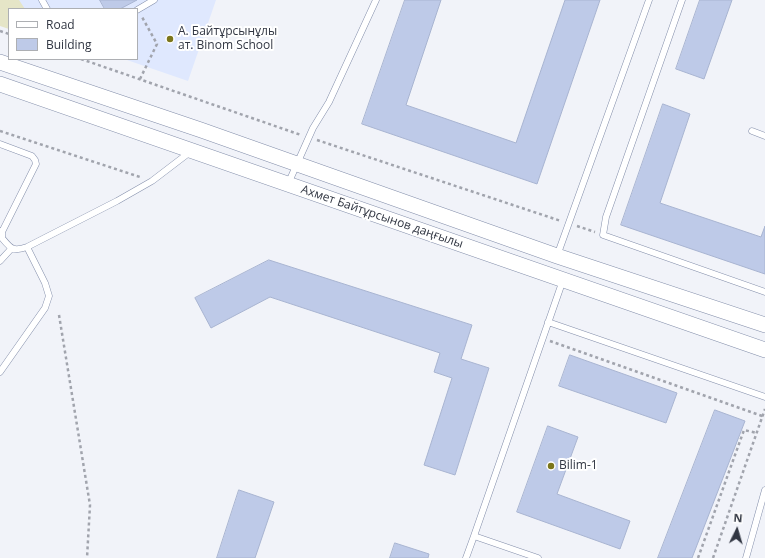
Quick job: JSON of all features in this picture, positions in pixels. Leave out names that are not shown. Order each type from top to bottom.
[{"type":"street","name":"Ахмет Байтұрсынов даңғылы","points":[[0,62],[202,130],[557,256],[765,325]]},
{"type":"street","name":"Ахмет Байтұрсынов даңғылы","points":[[0,84],[765,350]]},
{"type":"street","points":[[192,151],[202,130]]},
{"type":"lane","points":[[138,9],[154,0]]},
{"type":"lane","points":[[288,184],[309,137],[329,102],[376,0]]},
{"type":"lane","points":[[557,256],[649,0]]},
{"type":"lane","points":[[682,0],[606,217],[603,235],[765,292]]},
{"type":"lane","points":[[752,132],[765,136]]},
{"type":"lane","points":[[0,144],[32,156],[36,164],[1,231],[2,238],[12,249],[19,250],[117,201],[152,181],[192,151]]},
{"type":"lane","points":[[0,372],[45,308],[49,296],[45,284],[27,247]]},
{"type":"lane","points":[[0,261],[12,249]]},
{"type":"lane","points":[[466,558],[563,280]]},
{"type":"lane","points":[[548,322],[765,397]]},
{"type":"lane","points":[[746,558],[765,490]]},
{"type":"lane","points":[[474,536],[538,558]]},
{"type":"path","points":[[138,12],[157,44],[140,79]]},
{"type":"path","points":[[84,60],[603,235]]},
{"type":"path","points":[[0,131],[152,181]]},
{"type":"path","points":[[60,315],[90,505],[87,558]]},
{"type":"path","points":[[543,339],[764,416]]},
{"type":"path","points":[[713,558],[764,416],[765,409]]},
{"type":"path","points":[[698,558],[744,430],[757,433]]},
{"type":"shaded area","name":"А. Байтұрсынұлы ат. Binom School","points":[[0,0],[216,0],[188,81],[127,60],[138,60],[138,8],[8,8]]},
{"type":"green space","points":[[0,0],[19,0],[24,8],[8,8],[8,29],[0,26]]},
{"type":"building","points":[[100,0],[137,0],[122,8],[104,8]]},
{"type":"building","points":[[405,0],[441,0],[406,105],[516,143],[565,0],[600,0],[537,184],[362,124]]},
{"type":"building","points":[[700,0],[732,0],[704,79],[676,69]]},
{"type":"building","points":[[663,104],[690,114],[660,203],[761,237],[765,226],[765,274],[621,225]]},
{"type":"building","points":[[269,260],[472,325],[461,359],[489,368],[455,475],[424,465],[452,378],[434,372],[440,353],[270,297],[211,328],[195,298]]},
{"type":"building","points":[[570,355],[677,393],[666,423],[559,386]]},
{"type":"building","points":[[715,410],[745,421],[692,558],[658,558]]},
{"type":"building","name":"Bilim-1","points":[[548,426],[578,437],[557,494],[630,521],[620,549],[517,512]]},
{"type":"building","points":[[239,490],[274,502],[255,558],[217,558]]},
{"type":"building","points":[[395,543],[429,554],[428,558],[390,558]]},
{"type":"place","name":"А. Байтұрсынұлы ат. Binom School","points":[[170,39]]},
{"type":"place","name":"Bilim-1","points":[[551,466]]}]
